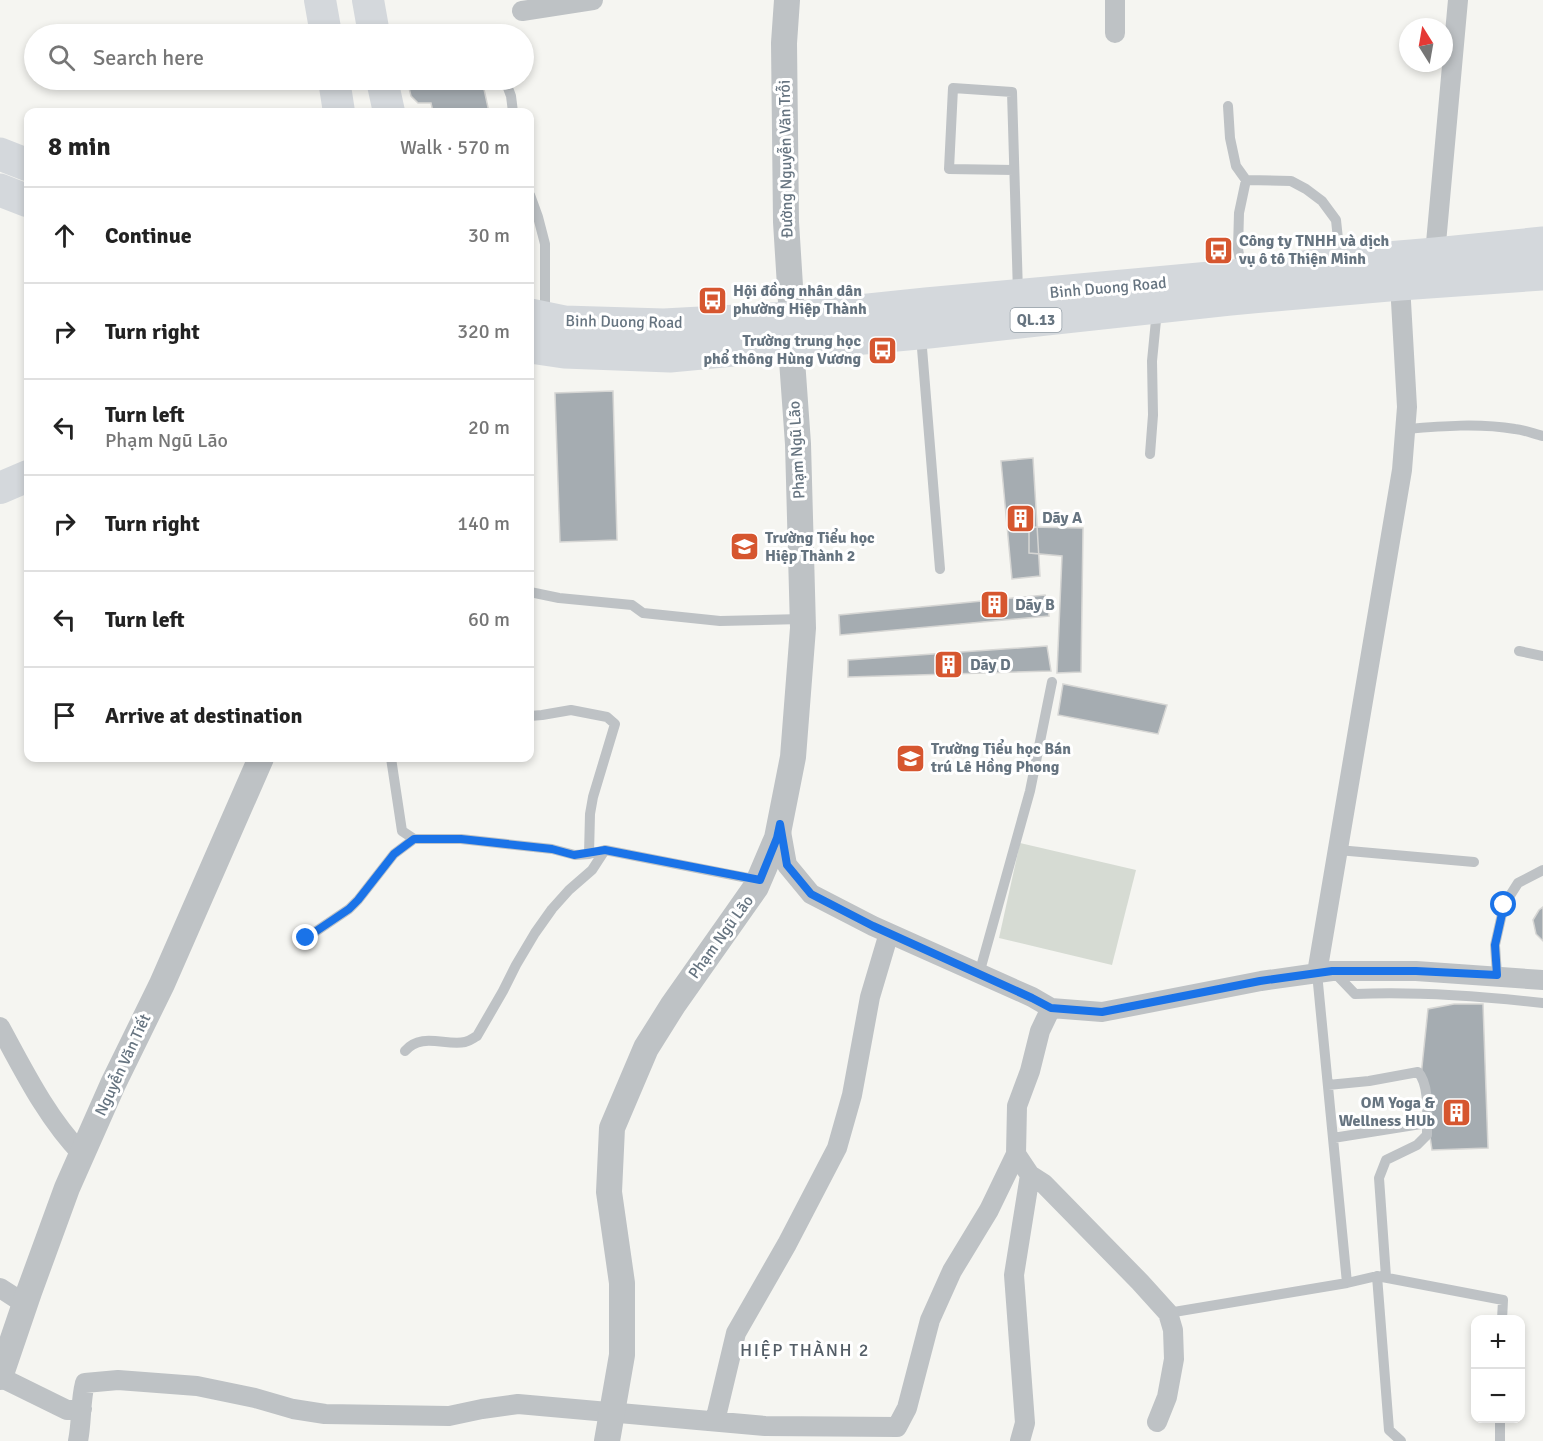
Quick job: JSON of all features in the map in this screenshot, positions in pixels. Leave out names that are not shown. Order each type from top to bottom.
[{"type":"highway","points":[[0,154],[24,163]]},
{"type":"highway","points":[[0,190],[24,199]]},
{"type":"highway","name":"Binh Duong Road","points":[[535,351],[670,356],[926,304],[1243,276],[1340,262],[1543,243]]},
{"type":"highway","name":"Binh Duong Road","points":[[542,313],[664,325],[791,332],[921,333],[1157,307],[1400,284],[1543,274]]},
{"type":"main road","points":[[320,0],[324,24]]},
{"type":"main road","points":[[368,0],[372,24]]},
{"type":"main road","points":[[336,90],[338,108]]},
{"type":"main road","points":[[384,90],[388,108]]},
{"type":"main road","points":[[0,488],[24,478]]},
{"type":"street","points":[[522,11],[593,0]]},
{"type":"street","name":"Đường Nguyễn Văn Trỗi","points":[[787,0],[784,43],[786,222],[791,332]]},
{"type":"street","points":[[1115,0],[1115,33]]},
{"type":"street","points":[[1435,254],[1458,0]]},
{"type":"street","points":[[1325,972],[1338,850],[1402,470],[1407,407],[1400,284]]},
{"type":"street","name":"Phạm Ngũ Lão","points":[[607,1441],[622,1355],[622,1283],[609,1192],[612,1128],[646,1048],[673,1005],[760,880],[777,838],[793,758],[803,619],[798,444],[791,332]]},
{"type":"street","name":"Nguyễn Văn Tiết","points":[[0,1377],[67,1188],[113,1084],[162,984],[259,762]]},
{"type":"street","points":[[780,824],[787,865],[811,894],[1051,1008],[1102,1012],[1260,981],[1325,972],[1416,971],[1543,980]]},
{"type":"street","points":[[715,1421],[736,1333],[787,1244],[837,1148],[852,1095],[870,997],[889,933]]},
{"type":"street","points":[[78,1441],[85,1383],[118,1380],[197,1386],[255,1398],[293,1409],[325,1414],[449,1416],[518,1404],[765,1426],[897,1427],[908,1408],[930,1320],[952,1271],[989,1210],[1016,1154],[1017,1106],[1030,1071],[1040,1031],[1051,1008]]},
{"type":"street","points":[[0,1027],[42,1102],[82,1154]]},
{"type":"street","points":[[1016,1154],[1030,1174],[1044,1184],[1168,1313],[1173,1330],[1174,1359],[1167,1396],[1157,1422]]},
{"type":"street","points":[[1020,1441],[1025,1423],[1014,1275],[1030,1174]]},
{"type":"street","points":[[0,1288],[25,1304]]},
{"type":"street","points":[[0,1377],[67,1410],[82,1409]]},
{"type":"lane","points":[[1014,170],[949,169],[953,88],[1012,92],[1018,296]]},
{"type":"lane","points":[[509,90],[512,108]]},
{"type":"lane","points":[[1228,106],[1230,138],[1236,166],[1246,180],[1239,213],[1238,249],[1243,276]]},
{"type":"lane","points":[[1246,180],[1291,181],[1322,201],[1336,220],[1340,262]]},
{"type":"lane","points":[[534,206],[545,244],[542,313]]},
{"type":"lane","points":[[1149,454],[1153,415],[1152,361],[1157,307]]},
{"type":"lane","points":[[921,333],[940,569]]},
{"type":"lane","points":[[1406,429],[1487,426],[1516,429],[1543,436]]},
{"type":"lane","points":[[534,593],[559,598],[632,605],[643,613],[709,620],[803,619]]},
{"type":"lane","points":[[1519,651],[1543,656]]},
{"type":"lane","points":[[979,974],[1030,790],[1052,682]]},
{"type":"lane","points":[[534,716],[571,710],[608,717],[615,724],[592,798],[589,854]]},
{"type":"lane","points":[[392,762],[402,831],[414,839],[461,839],[552,849],[574,855],[605,850],[760,880]]},
{"type":"lane","points":[[306,938],[349,909],[394,854],[414,839]]},
{"type":"lane","points":[[405,1051],[410,1045],[419,1042],[438,1040],[463,1043],[477,1036],[535,933],[569,890],[592,870],[605,850]]},
{"type":"lane","points":[[1338,850],[1474,862]]},
{"type":"lane","points":[[1497,975],[1495,945],[1504,905],[1518,883],[1543,870]]},
{"type":"lane","points":[[1325,972],[1354,994],[1395,992],[1543,1003]]},
{"type":"lane","points":[[1325,972],[1328,1085],[1347,1283]]},
{"type":"lane","points":[[1328,1085],[1370,1081],[1418,1072],[1423,1077],[1428,1109],[1427,1135],[1418,1145],[1386,1160],[1379,1178],[1389,1430],[1401,1441]]},
{"type":"lane","points":[[1333,1138],[1427,1123]]},
{"type":"lane","points":[[1168,1313],[1382,1277],[1503,1300],[1502,1315]]},
{"type":"lane","points":[[1500,1423],[1500,1441]]},
{"type":"shaded area","points":[[1020,843],[1136,870],[1112,965],[999,938]]},
{"type":"building","points":[[410,90],[484,90],[488,108],[432,108],[431,103],[418,103],[411,96]]},
{"type":"building","points":[[613,391],[617,540],[560,542],[555,393]]},
{"type":"building","name":"Dãy A","points":[[1033,458],[1040,576],[1012,579],[1001,461]]},
{"type":"building","points":[[1029,527],[1083,528],[1081,672],[1057,673],[1062,556],[1029,553]]},
{"type":"building","name":"Dãy B","points":[[1045,595],[1049,616],[840,635],[839,615]]},
{"type":"building","name":"Dãy D","points":[[1047,646],[1051,671],[848,677],[848,660]]},
{"type":"building","points":[[1063,684],[1167,705],[1158,734],[1058,715]]},
{"type":"building","points":[[1543,907],[1543,941],[1536,934],[1533,920]]},
{"type":"building","name":"OM Yoga & Wellness HUb","points":[[1454,1004],[1483,1004],[1488,1148],[1432,1150],[1421,1076],[1428,1009]]},
{"type":"place","name":"Công ty TNHH và dịch vụ ô tô Thiện Minh","points":[[1218,250]]},
{"type":"place","name":"Hội đồng nhân dân phường Hiệp Thành","points":[[712,300]]},
{"type":"place","name":"Trường trung học phổ thông Hùng Vương","points":[[882,350]]},
{"type":"place","name":"Dãy A","points":[[1021,518]]},
{"type":"place","name":"Trường Tiểu học Hiệp Thành 2","points":[[744,547]]},
{"type":"place","name":"Dãy B","points":[[994,605]]},
{"type":"place","name":"Dãy D","points":[[949,665]]},
{"type":"place","name":"Trường Tiểu học Bán trú Lê Hồng Phong","points":[[910,758]]},
{"type":"place","name":"OM Yoga & Wellness HUb","points":[[1456,1112]]},
{"type":"district","name":"HIỆP THÀNH 2","points":[[805,1350]]},
{"type":"route","points":[[306,938],[349,909],[394,854],[414,839],[461,839],[552,849],[574,855],[605,850],[760,880],[777,838],[780,824],[787,865],[811,894],[873,926],[1051,1008],[1102,1012],[1260,981],[1332,971],[1416,971],[1497,975],[1495,945],[1504,905]]}]
